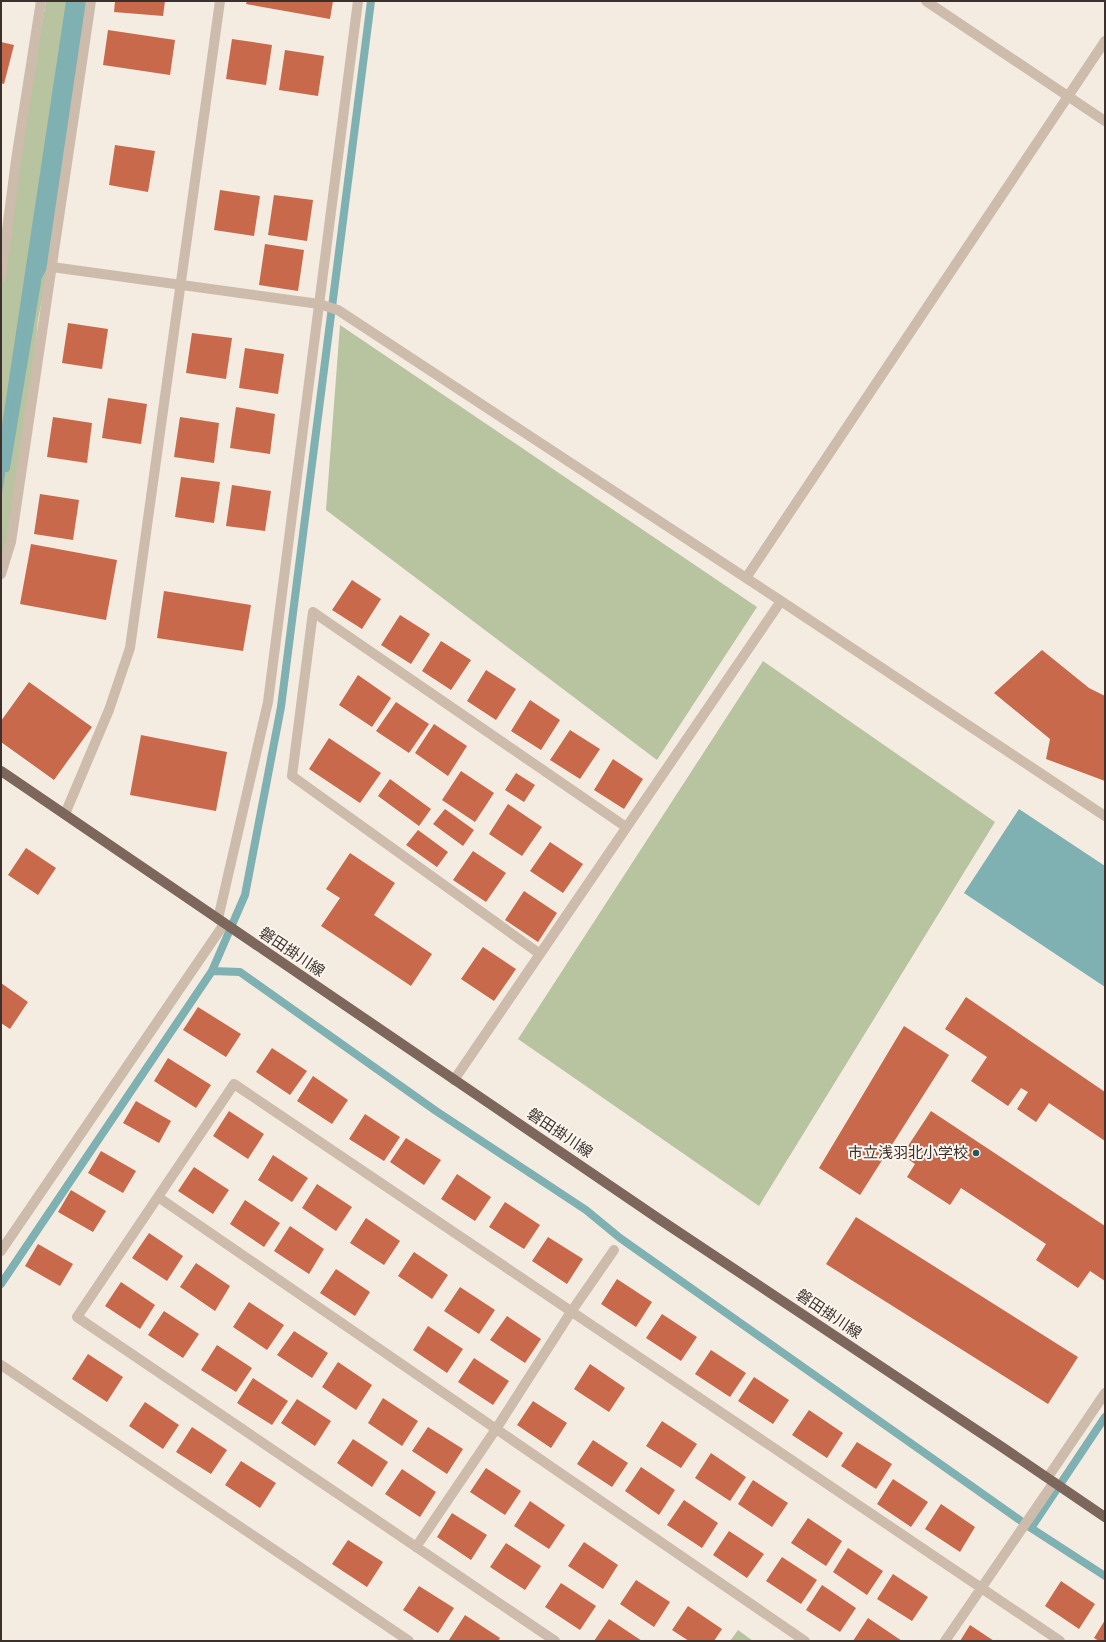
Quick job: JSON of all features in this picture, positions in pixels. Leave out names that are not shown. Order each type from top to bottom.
[{"type":"main road","name":"磐田掛川線","points":[[1,771],[659,1219],[1105,1516]]},
{"type":"street","points":[[1,277],[16,160],[42,1]]},
{"type":"street","points":[[1,574],[10,542],[91,1]]},
{"type":"street","points":[[65,814],[109,710],[130,648],[220,1]]},
{"type":"street","points":[[2,1249],[221,922],[268,702],[358,1]]},
{"type":"street","points":[[926,1],[1105,121]]},
{"type":"street","points":[[746,578],[1105,40]]},
{"type":"street","points":[[52,267],[319,304],[338,310],[1105,816]]},
{"type":"street","points":[[454,1080],[781,601]]},
{"type":"street","points":[[540,954],[292,776],[313,612],[626,827]]},
{"type":"street","points":[[555,1641],[77,1317],[234,1084],[1060,1641]]},
{"type":"street","points":[[158,1197],[805,1641]]},
{"type":"street","points":[[416,1547],[496,1428],[571,1312],[614,1250]]},
{"type":"street","points":[[1,1364],[409,1641]]},
{"type":"street","points":[[945,1641],[981,1588],[1105,1393]]},
{"type":"green space","points":[[46,1],[87,1],[63,195],[38,320],[27,436],[1,572],[1,262]]},
{"type":"green space","points":[[340,325],[757,607],[657,760],[326,510]]},
{"type":"green space","points":[[763,661],[995,822],[759,1206],[518,1039]]},
{"type":"green space","points":[[738,1630],[753,1641],[730,1641]]},
{"type":"water","points":[[66,1],[91,1],[53,257],[35,291],[1,499],[1,432]]},
{"type":"water","points":[[1019,809],[1105,866],[1105,987],[964,893]]},
{"type":"building","points":[[115,1],[165,1],[163,16],[114,12]]},
{"type":"building","points":[[247,1],[333,1],[330,19],[246,4]]},
{"type":"building","points":[[108,30],[175,40],[170,75],[103,65]]},
{"type":"building","points":[[232,39],[272,45],[266,85],[226,79]]},
{"type":"building","points":[[1,42],[14,45],[4,84],[1,83]]},
{"type":"building","points":[[285,50],[324,56],[318,96],[279,90]]},
{"type":"building","points":[[115,145],[155,151],[148,192],[109,185]]},
{"type":"building","points":[[220,190],[260,196],[254,236],[214,230]]},
{"type":"building","points":[[274,195],[313,200],[307,241],[268,235]]},
{"type":"building","points":[[265,244],[304,250],[298,291],[259,285]]},
{"type":"building","points":[[68,323],[108,329],[102,369],[62,363]]},
{"type":"building","points":[[192,333],[232,338],[226,379],[186,373]]},
{"type":"building","points":[[245,348],[284,354],[278,394],[239,388]]},
{"type":"building","points":[[108,398],[147,404],[141,444],[102,438]]},
{"type":"building","points":[[236,407],[275,414],[270,454],[230,448]]},
{"type":"building","points":[[53,417],[92,423],[87,463],[47,457]]},
{"type":"building","points":[[180,417],[219,423],[214,463],[174,457]]},
{"type":"building","points":[[181,477],[220,482],[214,523],[175,517]]},
{"type":"building","points":[[232,485],[271,491],[265,531],[226,526]]},
{"type":"building","points":[[40,494],[79,500],[73,540],[34,534]]},
{"type":"building","points":[[31,544],[117,560],[106,620],[20,604]]},
{"type":"building","points":[[352,580],[381,599],[362,629],[332,610]]},
{"type":"building","points":[[164,591],[251,605],[243,651],[157,638]]},
{"type":"building","points":[[400,615],[430,634],[411,664],[381,645]]},
{"type":"building","points":[[441,641],[471,660],[451,690],[422,671]]},
{"type":"building","points":[[1042,650],[1089,688],[1105,696],[1105,781],[1046,759],[1050,739],[994,693]]},
{"type":"building","points":[[486,670],[516,689],[496,720],[467,701]]},
{"type":"building","points":[[358,675],[391,698],[372,727],[339,705]]},
{"type":"building","points":[[29,682],[92,727],[54,780],[1,742],[1,721]]},
{"type":"building","points":[[530,700],[560,720],[541,750],[511,731]]},
{"type":"building","points":[[396,702],[429,724],[409,753],[376,731]]},
{"type":"building","points":[[434,724],[467,746],[448,776],[415,753]]},
{"type":"building","points":[[570,730],[600,749],[580,779],[550,760]]},
{"type":"building","points":[[141,735],[227,752],[216,811],[130,795]]},
{"type":"building","points":[[329,738],[381,773],[360,803],[309,769]]},
{"type":"building","points":[[613,759],[643,779],[624,809],[594,790]]},
{"type":"building","points":[[461,771],[494,793],[475,822],[442,800]]},
{"type":"building","points":[[516,773],[535,785],[524,802],[505,790]]},
{"type":"building","points":[[390,779],[431,809],[419,826],[378,796]]},
{"type":"building","points":[[508,804],[542,827],[522,856],[489,834]]},
{"type":"building","points":[[445,809],[474,830],[463,846],[433,824]]},
{"type":"building","points":[[418,830],[448,852],[437,867],[406,845]]},
{"type":"building","points":[[550,842],[583,864],[563,893],[530,871]]},
{"type":"building","points":[[26,848],[56,868],[38,895],[8,875]]},
{"type":"building","points":[[473,851],[506,873],[486,902],[453,880]]},
{"type":"building","points":[[350,853],[395,883],[374,915],[432,954],[411,986],[321,926],[340,898],[326,889]]},
{"type":"building","points":[[524,891],[557,913],[538,942],[505,920]]},
{"type":"building","points":[[483,947],[516,969],[494,1001],[461,979]]},
{"type":"building","points":[[1,983],[28,1002],[10,1029],[1,1023]]},
{"type":"building","points":[[966,997],[1105,1092],[1105,1141],[1049,1103],[1036,1122],[1017,1109],[1028,1092],[1021,1088],[1008,1106],[971,1081],[987,1057],[945,1029]]},
{"type":"building","points":[[198,1007],[241,1034],[226,1057],[183,1030]]},
{"type":"building","points":[[904,1026],[949,1055],[860,1195],[819,1168]]},
{"type":"building","points":[[272,1048],[307,1071],[290,1095],[256,1072]]},
{"type":"building","points":[[168,1058],[211,1085],[196,1108],[154,1081]]},
{"type":"building","points":[[313,1076],[348,1100],[332,1124],[297,1101]]},
{"type":"building","points":[[136,1101],[171,1121],[159,1143],[123,1123]]},
{"type":"building","points":[[229,1111],[264,1134],[248,1159],[213,1136]]},
{"type":"building","points":[[931,1111],[1105,1226],[1105,1281],[1090,1271],[1078,1288],[1036,1260],[1046,1244],[961,1188],[950,1205],[907,1177],[915,1164],[902,1155]]},
{"type":"building","points":[[365,1114],[400,1137],[384,1161],[349,1139]]},
{"type":"building","points":[[406,1138],[441,1160],[424,1185],[390,1162]]},
{"type":"building","points":[[101,1151],[136,1171],[123,1193],[88,1173]]},
{"type":"building","points":[[273,1155],[308,1178],[292,1202],[258,1180]]},
{"type":"building","points":[[194,1167],[229,1190],[213,1214],[178,1191]]},
{"type":"building","points":[[457,1174],[491,1197],[475,1221],[441,1199]]},
{"type":"building","points":[[317,1184],[352,1207],[336,1231],[302,1208]]},
{"type":"building","points":[[71,1190],[106,1211],[93,1232],[58,1212]]},
{"type":"building","points":[[245,1200],[280,1223],[264,1247],[230,1224]]},
{"type":"building","points":[[505,1202],[540,1225],[524,1249],[489,1227]]},
{"type":"building","points":[[856,1217],[1078,1357],[1048,1404],[826,1264]]},
{"type":"building","points":[[366,1218],[400,1241],[384,1265],[350,1243]]},
{"type":"building","points":[[290,1226],[324,1249],[309,1274],[274,1251]]},
{"type":"building","points":[[149,1233],[183,1256],[167,1281],[132,1258]]},
{"type":"building","points":[[548,1237],[583,1259],[567,1284],[532,1261]]},
{"type":"building","points":[[38,1244],[73,1264],[60,1286],[25,1266]]},
{"type":"building","points":[[414,1252],[448,1275],[432,1299],[398,1276]]},
{"type":"building","points":[[196,1263],[230,1286],[215,1311],[180,1287]]},
{"type":"building","points":[[336,1269],[370,1292],[355,1316],[320,1293]]},
{"type":"building","points":[[617,1279],[652,1302],[636,1327],[601,1304]]},
{"type":"building","points":[[121,1282],[155,1305],[140,1329],[105,1306]]},
{"type":"building","points":[[460,1287],[495,1310],[479,1334],[444,1311]]},
{"type":"building","points":[[249,1302],[284,1325],[267,1350],[233,1327]]},
{"type":"building","points":[[164,1311],[199,1334],[183,1358],[148,1335]]},
{"type":"building","points":[[662,1314],[697,1337],[681,1361],[646,1338]]},
{"type":"building","points":[[507,1316],[541,1339],[525,1363],[490,1340]]},
{"type":"building","points":[[428,1326],[463,1349],[447,1373],[413,1350]]},
{"type":"building","points":[[294,1331],[328,1353],[312,1378],[277,1355]]},
{"type":"building","points":[[217,1345],[252,1368],[236,1392],[201,1370]]},
{"type":"building","points":[[711,1350],[746,1373],[730,1397],[695,1374]]},
{"type":"building","points":[[88,1354],[123,1377],[107,1402],[72,1379]]},
{"type":"building","points":[[474,1358],[509,1381],[493,1405],[458,1382]]},
{"type":"building","points":[[338,1362],[372,1385],[356,1410],[322,1387]]},
{"type":"building","points":[[590,1364],[625,1388],[609,1412],[574,1389]]},
{"type":"building","points":[[754,1377],[789,1400],[773,1424],[738,1401]]},
{"type":"building","points":[[253,1378],[288,1401],[272,1425],[237,1403]]},
{"type":"building","points":[[383,1398],[418,1421],[402,1446],[368,1423]]},
{"type":"building","points":[[297,1399],[331,1421],[315,1446],[281,1423]]},
{"type":"building","points":[[533,1401],[567,1423],[551,1448],[517,1425]]},
{"type":"building","points":[[145,1402],[179,1425],[163,1449],[129,1426]]},
{"type":"building","points":[[809,1410],[843,1433],[827,1458],[792,1435]]},
{"type":"building","points":[[662,1421],[697,1444],[681,1468],[646,1446]]},
{"type":"building","points":[[192,1427],[227,1450],[211,1474],[176,1452]]},
{"type":"building","points":[[428,1427],[463,1449],[447,1474],[412,1451]]},
{"type":"building","points":[[353,1439],[388,1462],[372,1487],[337,1463]]},
{"type":"building","points":[[593,1440],[628,1463],[612,1487],[577,1464]]},
{"type":"building","points":[[857,1442],[892,1464],[876,1489],[841,1466]]},
{"type":"building","points":[[711,1453],[746,1477],[730,1501],[695,1478]]},
{"type":"building","points":[[241,1461],[276,1483],[260,1508],[225,1485]]},
{"type":"building","points":[[641,1467],[675,1490],[659,1515],[625,1491]]},
{"type":"building","points":[[486,1468],[521,1491],[505,1515],[470,1492]]},
{"type":"building","points":[[402,1469],[436,1492],[420,1517],[385,1494]]},
{"type":"building","points":[[893,1479],[928,1502],[911,1527],[877,1504]]},
{"type":"building","points":[[753,1480],[788,1503],[772,1527],[738,1504]]},
{"type":"building","points":[[684,1500],[718,1523],[702,1548],[667,1525]]},
{"type":"building","points":[[530,1501],[565,1525],[549,1549],[514,1526]]},
{"type":"building","points":[[941,1504],[975,1527],[960,1552],[925,1529]]},
{"type":"building","points":[[452,1513],[487,1535],[471,1560],[437,1537]]},
{"type":"building","points":[[808,1518],[842,1541],[826,1566],[791,1543]]},
{"type":"building","points":[[729,1531],[764,1554],[747,1578],[713,1555]]},
{"type":"building","points":[[348,1540],[383,1562],[367,1587],[332,1564]]},
{"type":"building","points":[[584,1542],[618,1565],[603,1589],[568,1566]]},
{"type":"building","points":[[506,1543],[541,1566],[525,1590],[490,1567]]},
{"type":"building","points":[[848,1548],[883,1571],[867,1595],[833,1572]]},
{"type":"building","points":[[782,1557],[817,1580],[801,1604],[766,1581]]},
{"type":"building","points":[[893,1574],[928,1597],[912,1621],[877,1599]]},
{"type":"building","points":[[636,1580],[670,1602],[654,1627],[620,1604]]},
{"type":"building","points":[[1061,1581],[1095,1604],[1079,1629],[1045,1606]]},
{"type":"building","points":[[561,1583],[596,1606],[580,1630],[545,1607]]},
{"type":"building","points":[[822,1585],[856,1608],[840,1632],[806,1610]]},
{"type":"building","points":[[419,1586],[454,1608],[438,1633],[403,1610]]},
{"type":"building","points":[[688,1606],[722,1629],[714,1641],[689,1641],[672,1630]]},
{"type":"building","points":[[465,1615],[500,1638],[498,1641],[449,1640]]},
{"type":"building","points":[[868,1618],[902,1641],[853,1641]]},
{"type":"building","points":[[609,1619],[642,1641],[594,1641]]},
{"type":"building","points":[[1105,1620],[1105,1641],[1099,1641],[1094,1638]]},
{"type":"building","points":[[970,1625],[994,1641],[960,1641]]},
{"type":"waterway","points":[[1,1284],[212,971],[245,895],[281,707],[371,1]]},
{"type":"waterway","points":[[6,468],[37,282]]},
{"type":"waterway","points":[[212,971],[240,972],[436,1111],[586,1210],[620,1238],[1031,1528],[1105,1576]]},
{"type":"waterway","points":[[1031,1528],[1105,1417]]},
{"type":"place","name":"市立浅羽北小学校","points":[[976,1153]]}]
